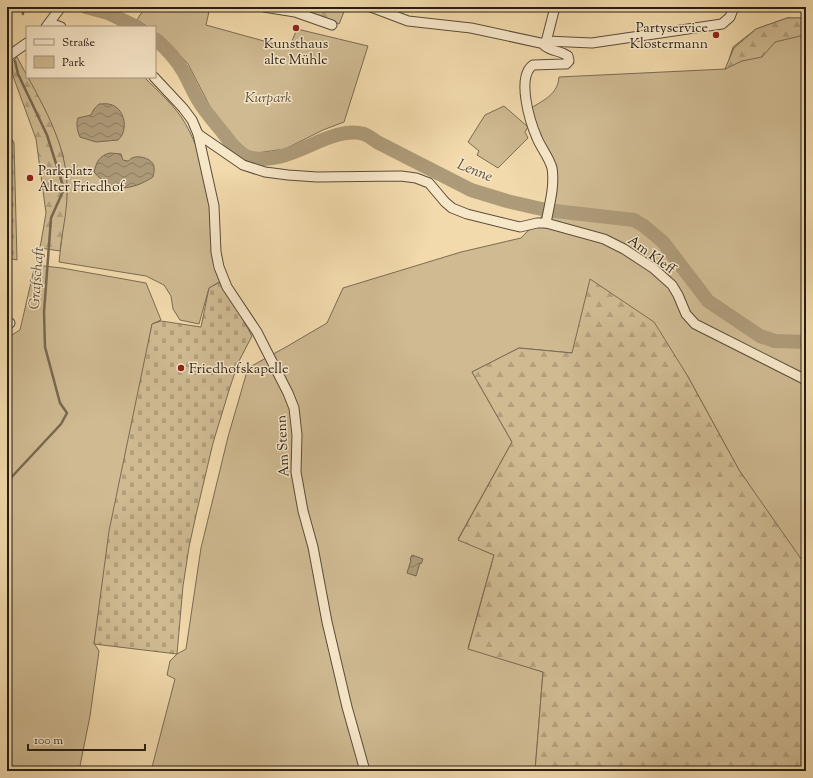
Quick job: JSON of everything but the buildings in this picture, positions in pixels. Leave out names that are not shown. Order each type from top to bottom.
[{"type":"street","points":[[50,22],[61,7]]},
{"type":"street","points":[[264,7],[302,14],[332,25]]},
{"type":"street","points":[[371,7],[408,21],[470,28],[545,42],[592,43],[722,24],[730,17],[734,7]]},
{"type":"street","points":[[546,220],[553,178],[552,168],[537,138],[529,115],[525,81],[527,71],[533,65],[566,64],[569,61],[566,54],[546,47],[545,42],[555,7]]},
{"type":"street","points":[[7,57],[26,45]]},
{"type":"street","name":"Am Stenn","points":[[155,78],[183,108],[192,120],[198,134],[214,206],[216,252],[219,267],[227,287],[257,332],[294,408],[297,422],[296,472],[313,547],[327,622],[347,707],[365,771]]},
{"type":"street","name":"Am Stenn","points":[[198,134],[243,165],[265,172],[300,176],[401,176],[416,178],[429,183],[447,204],[457,211],[520,226],[546,220]]},
{"type":"street","name":"Am Kleff","points":[[546,220],[604,239],[624,249],[653,268],[666,279],[678,294],[686,314],[695,324],[806,380]]},
{"type":"green space","name":"Kurpark","points":[[145,7],[210,7],[206,25],[289,48],[297,29],[368,46],[344,122],[323,130],[285,149],[257,153],[250,152],[221,128],[188,64],[163,37],[156,33],[156,26],[146,26],[137,20]]},
{"type":"green space","points":[[280,7],[346,7],[339,24],[308,12]]},
{"type":"green space","points":[[787,18],[806,18],[806,569],[739,470],[687,375],[573,353],[519,348],[472,372],[512,442],[458,539],[494,555],[468,648],[543,672],[535,771],[151,771],[175,679],[167,675],[170,661],[177,654],[186,649],[201,548],[228,437],[248,368],[327,323],[343,288],[461,252],[521,238],[552,206],[555,182],[531,108],[550,96],[556,88],[559,77],[726,69],[733,47],[756,29]]},
{"type":"green space","points":[[787,18],[806,18],[806,37],[800,36],[775,42],[762,57],[742,61],[725,69],[734,48],[756,29]]},
{"type":"green space","points":[[17,57],[26,74],[26,78],[28,78],[51,122],[63,157],[66,175],[67,200],[60,251],[40,248],[46,213],[36,139],[13,76],[12,62]]},
{"type":"green space","points":[[28,78],[145,78],[177,111],[194,141],[207,180],[214,220],[221,281],[209,288],[199,324],[180,320],[173,309],[171,296],[164,285],[146,276],[59,262],[67,193],[63,155],[46,112]]},
{"type":"green space","points":[[504,106],[528,127],[525,132],[528,138],[498,168],[477,155],[479,151],[468,142],[485,115]]},
{"type":"green space","points":[[7,131],[14,143],[17,260],[7,258]]},
{"type":"green space","points":[[35,265],[62,268],[146,283],[161,320],[152,324],[94,643],[99,651],[90,716],[79,771],[7,771],[7,338],[20,330]]},
{"type":"green space","points":[[590,279],[654,322],[687,375],[739,470],[806,566],[806,771],[535,771],[543,672],[468,649],[494,555],[458,540],[512,442],[472,372],[519,348],[572,353]]},
{"type":"green space","points":[[222,281],[252,336],[239,361],[230,387],[213,443],[196,515],[183,586],[177,654],[94,644],[109,531],[152,324],[161,321],[201,327],[209,288]]},
{"type":"water","points":[[99,104],[110,104],[117,108],[123,116],[123,132],[118,140],[96,142],[80,137],[77,128],[78,118],[91,115]]},
{"type":"water","points":[[110,153],[121,154],[123,160],[127,161],[137,157],[149,160],[154,167],[153,177],[145,182],[129,187],[115,187],[108,184],[94,172],[99,160],[103,156]]},
{"type":"water","points":[[412,555],[423,559],[421,564],[420,563],[416,576],[407,573]]},
{"type":"waterway","name":"Grafschaft","points":[[22,7],[23,14]]},
{"type":"waterway","name":"Lenne","points":[[86,7],[108,13],[135,26]]},
{"type":"waterway","name":"Lenne","points":[[156,40],[177,62],[198,99],[234,147],[248,157],[263,159],[278,157],[336,135],[350,133],[364,134],[471,190],[507,201],[546,210],[634,220],[644,226],[663,242],[708,301],[760,336],[775,341],[806,342]]},
{"type":"waterway","name":"Grafschaft","points":[[7,482],[61,424],[67,413],[60,403],[45,347],[44,312],[51,218],[64,189],[47,135],[18,74],[15,61]]},
{"type":"place","name":"Kunsthaus alte Mühle","points":[[296,28]]},
{"type":"place","name":"Partyservice Klostermann","points":[[716,35]]},
{"type":"place","name":"Parkplatz Alter Friedhof","points":[[30,178]]},
{"type":"place","name":"Friedhofskapelle","points":[[181,368]]}]
